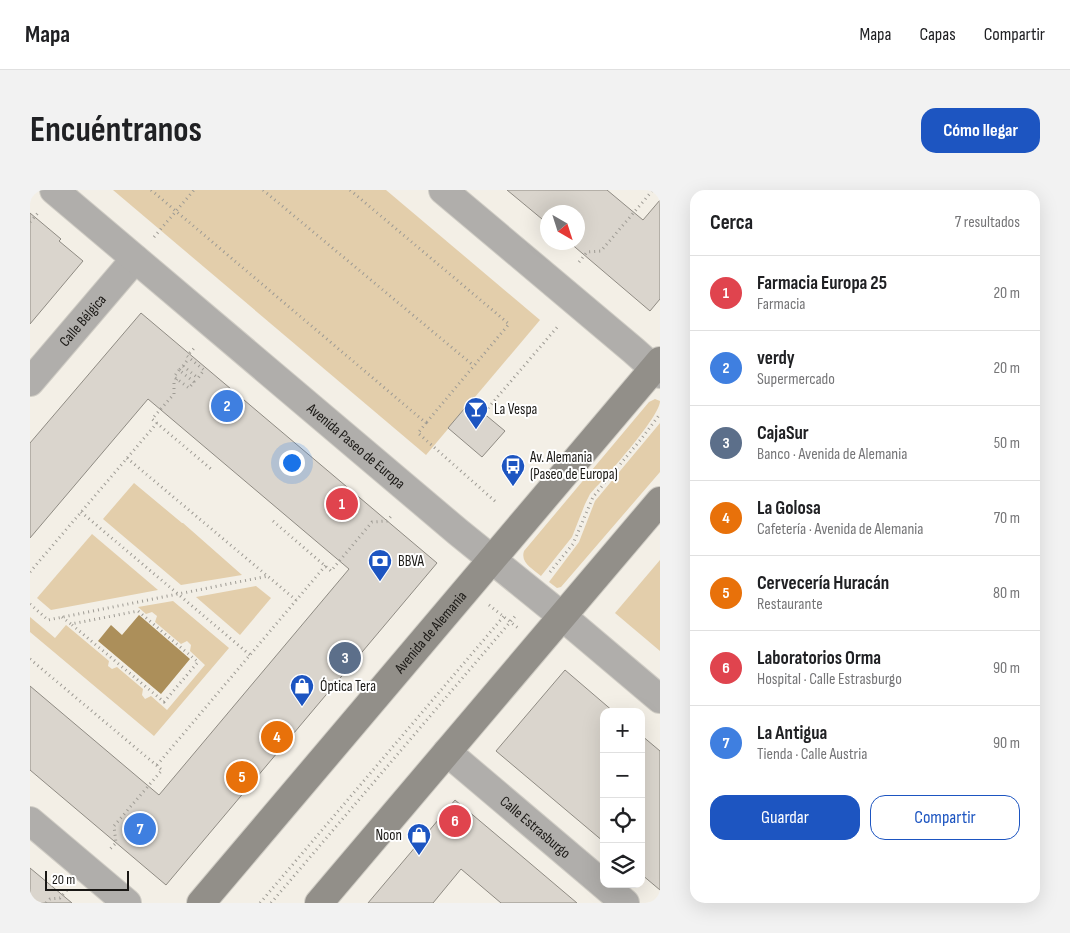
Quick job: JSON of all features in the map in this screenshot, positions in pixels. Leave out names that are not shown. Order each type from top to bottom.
[{"type":"main road","name":"Avenida de Alemania","points":[[201,903],[491,560],[658,368]]},
{"type":"main road","points":[[319,903],[660,501]]},
{"type":"street","points":[[443,190],[658,368]]},
{"type":"street","name":"Avenida Paseo de Europa","points":[[47,200],[135,259],[491,560],[563,617],[660,699]]},
{"type":"street","name":"Calle Bélgica","points":[[30,382],[135,259]]},
{"type":"street","name":"Calle Estrasburgo","points":[[447,752],[625,903]]},
{"type":"street","points":[[30,821],[127,903]]},
{"type":"path","points":[[151,190],[426,423]]},
{"type":"path","points":[[154,237],[194,190]]},
{"type":"path","points":[[263,190],[474,366]]},
{"type":"path","points":[[350,190],[509,324],[418,433],[497,503]]},
{"type":"path","points":[[579,262],[587,252],[601,251],[653,190]]},
{"type":"path","points":[[30,221],[47,200]]},
{"type":"path","points":[[488,408],[559,324]]},
{"type":"path","points":[[179,370],[194,382],[188,388],[174,376],[197,345]]},
{"type":"path","points":[[183,366],[198,378],[204,370],[189,358]]},
{"type":"path","points":[[177,379],[174,383],[174,394],[152,419],[211,469]]},
{"type":"path","points":[[546,578],[573,544],[593,497],[660,414]]},
{"type":"path","points":[[30,572],[157,423]]},
{"type":"path","points":[[127,458],[296,600]]},
{"type":"path","points":[[81,512],[250,655]]},
{"type":"path","points":[[272,521],[331,571],[372,522],[387,521],[394,513]]},
{"type":"path","points":[[156,766],[326,566]]},
{"type":"path","points":[[30,604],[48,620],[268,576]]},
{"type":"path","points":[[485,601],[521,630]]},
{"type":"path","points":[[271,903],[523,606]]},
{"type":"path","points":[[62,617],[164,702],[198,662],[138,611],[71,624]]},
{"type":"path","points":[[260,903],[504,616]]},
{"type":"path","points":[[30,659],[162,770],[114,826],[116,842],[109,850]]},
{"type":"path","points":[[46,903],[50,899],[60,898]]},
{"type":"shaded area","points":[[113,190],[386,190],[540,320],[426,455]]},
{"type":"shaded area","points":[[655,399],[660,401],[658,409],[642,434],[590,494],[572,537],[541,576],[526,562],[523,555],[524,551],[649,402]]},
{"type":"shaded area","points":[[660,423],[660,472],[561,587],[557,588],[549,582],[579,542],[595,501]]},
{"type":"shaded area","points":[[134,483],[242,575],[181,585],[103,519]]},
{"type":"shaded area","points":[[92,534],[158,590],[51,610],[37,598]]},
{"type":"shaded area","points":[[660,560],[660,651],[615,613]]},
{"type":"shaded area","points":[[256,586],[271,598],[240,635],[196,597]]},
{"type":"shaded area","points":[[173,601],[229,648],[154,736],[30,632],[30,617],[55,638],[66,625],[109,661],[108,666],[112,669],[117,667],[143,689],[142,695],[145,699],[151,696],[167,710],[205,665],[190,651],[191,645],[187,641],[181,644],[155,622],[157,616],[152,612],[146,614],[138,607]]},
{"type":"shaded area","points":[[139,615],[190,659],[161,694],[98,641],[111,625],[122,635]]},
{"type":"building","points":[[507,190],[607,190],[643,220],[660,200],[660,299],[650,311],[578,250],[585,250],[585,205],[540,205],[540,217]]},
{"type":"building","points":[[30,213],[61,239],[59,241],[83,261],[30,324]]},
{"type":"building","points":[[141,313],[437,563],[166,885],[30,770],[30,686],[159,795],[349,569],[148,399],[30,538],[30,443]]},
{"type":"building","name":"La Vespa","points":[[470,402],[505,431],[482,457],[448,428]]},
{"type":"building","points":[[565,670],[609,708],[600,708],[600,839],[496,751]]},
{"type":"building","points":[[645,738],[660,751],[660,890],[645,877]]},
{"type":"building","points":[[455,800],[577,903],[501,903],[461,869],[433,903],[368,903]]},
{"type":"building","points":[[30,868],[72,903],[30,903]]},
{"type":"place","name":"verdy","points":[[227,406]]},
{"type":"place","name":"La Vespa","points":[[476,430]]},
{"type":"place","name":"Av. Alemania (Paseo de Europa)","points":[[513,487]]},
{"type":"place","name":"Farmacia Europa 25","points":[[342,504]]},
{"type":"place","name":"BBVA","points":[[380,582]]},
{"type":"place","name":"CajaSur","points":[[345,658]]},
{"type":"place","name":"Óptica Tera","points":[[302,707]]},
{"type":"place","name":"La Golosa","points":[[277,737]]},
{"type":"place","name":"Cervecería Huracán","points":[[242,777]]},
{"type":"place","name":"Laboratorios Orma","points":[[455,821]]},
{"type":"place","name":"La Antigua","points":[[140,829]]},
{"type":"place","name":"Noon","points":[[419,856]]}]
